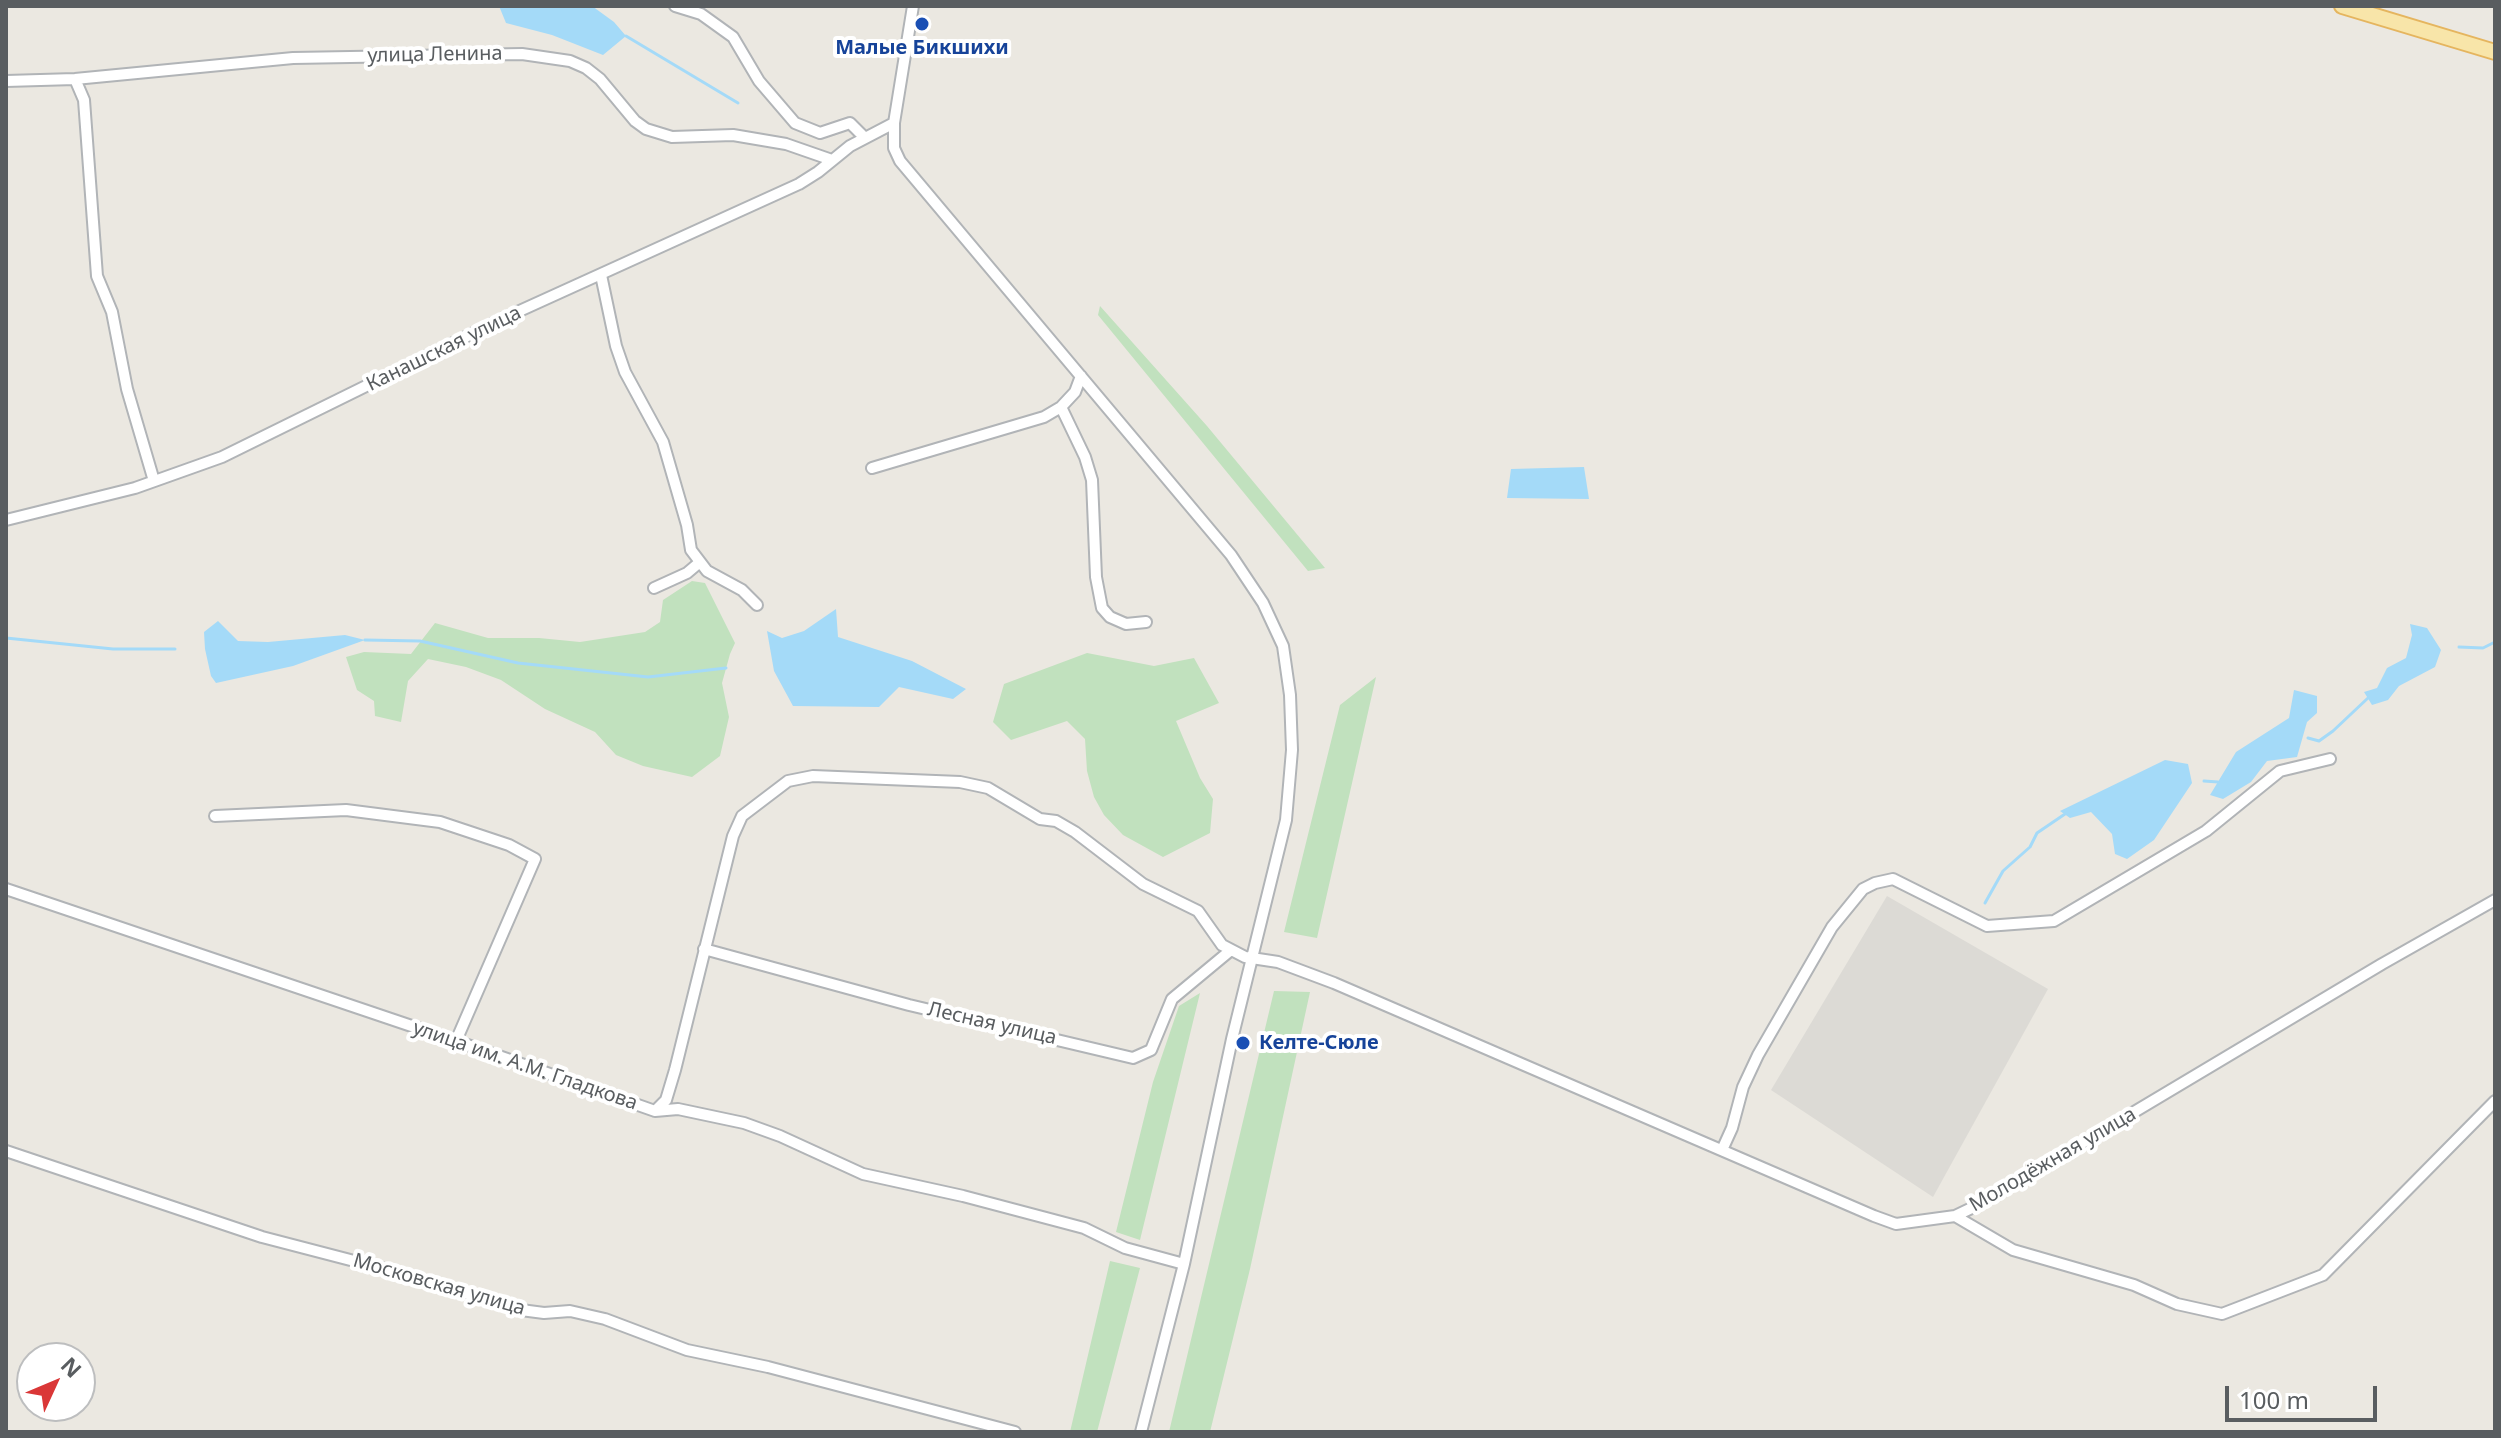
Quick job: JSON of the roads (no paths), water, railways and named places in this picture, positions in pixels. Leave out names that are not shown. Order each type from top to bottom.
[{"type":"main road","points":[[2342,6],[2495,52]]},
{"type":"street","points":[[675,6],[701,14],[733,37],[759,81],[795,123],[820,133],[850,123],[864,137]]},
{"type":"street","points":[[913,6],[894,123],[894,148],[900,161],[1231,555],[1263,603],[1283,646],[1290,695],[1292,750],[1286,820],[1232,1039],[1184,1264],[1141,1432]]},
{"type":"street","name":"улица Ленина","points":[[6,81],[75,79],[293,58],[522,54],[570,61],[586,68],[646,129],[672,137],[746,137],[786,144],[832,160]]},
{"type":"street","points":[[75,79],[84,100],[97,276],[112,312],[127,389],[154,481]]},
{"type":"street","name":"Канашская улица","points":[[6,520],[135,488],[222,457],[504,318],[799,184],[864,137],[894,123]]},
{"type":"street","points":[[601,275],[616,346],[625,372],[663,442],[687,525],[691,550],[707,571],[742,590],[757,605]]},
{"type":"street","points":[[872,468],[1044,417],[1061,407],[1075,392],[1081,376]]},
{"type":"street","points":[[1061,407],[1085,457],[1092,480],[1096,577],[1102,608],[1110,617],[1126,624],[1146,622]]},
{"type":"street","points":[[654,588],[687,573],[700,562]]},
{"type":"street","points":[[1722,1150],[1732,1128],[1743,1087],[1758,1055],[1832,927],[1863,889],[1893,879],[1987,926],[2054,921],[2206,831],[2280,771],[2330,759]]},
{"type":"street","points":[[655,1111],[666,1100],[733,836],[742,816],[788,781],[813,776],[960,782],[988,788],[1040,819],[1056,821],[1075,832],[1143,884],[1198,911],[1222,945],[1231,950],[1278,962],[1334,983],[1896,1224],[1955,1216]]},
{"type":"street","points":[[215,816],[346,810],[440,822],[509,845],[535,859],[456,1041]]},
{"type":"street","name":"улица им. А.М. Гладкова","points":[[6,889],[655,1111],[678,1109],[744,1123],[863,1174],[1084,1228],[1125,1248],[1184,1264]]},
{"type":"street","name":"Молодёжная улица","points":[[1955,1216],[2495,900]]},
{"type":"street","name":"Лесная улица","points":[[704,949],[909,1005],[1133,1058],[1151,1050],[1172,999],[1231,950]]},
{"type":"street","name":"Молодёжная улица","points":[[1955,1216],[2013,1250],[2134,1285],[2177,1304],[2222,1314],[2323,1275],[2495,1101]]},
{"type":"street","name":"Московская улица","points":[[6,1151],[262,1237],[385,1269],[521,1310],[544,1313],[570,1311],[605,1319],[687,1350],[768,1367],[1015,1432]]},
{"type":"water","points":[[499,6],[592,6],[614,22],[626,36],[603,55],[552,35],[506,23]]},
{"type":"water","points":[[1584,467],[1589,499],[1507,498],[1511,469]]},
{"type":"water","points":[[836,609],[838,637],[912,661],[966,689],[953,699],[899,687],[879,707],[793,706],[774,671],[767,631],[782,638],[804,631]]},
{"type":"water","points":[[218,621],[238,641],[268,642],[345,635],[365,640],[293,666],[216,683],[211,676],[204,632]]},
{"type":"water","points":[[2410,624],[2427,628],[2441,650],[2435,667],[2399,686],[2388,700],[2372,705],[2364,692],[2377,688],[2387,668],[2406,658],[2412,635]]},
{"type":"water","points":[[2294,690],[2317,696],[2317,713],[2307,722],[2297,757],[2267,761],[2251,782],[2223,799],[2210,795],[2236,752],[2289,718]]},
{"type":"water","points":[[2165,760],[2188,764],[2192,783],[2154,840],[2127,859],[2115,854],[2112,834],[2091,812],[2070,818],[2060,811]]},
{"type":"waterway","points":[[626,36],[738,103]]},
{"type":"waterway","points":[[6,638],[113,649],[175,649]]},
{"type":"waterway","points":[[365,640],[420,641],[518,663],[648,677],[726,668]]},
{"type":"waterway","points":[[2459,647],[2483,648],[2495,642]]},
{"type":"waterway","points":[[2308,738],[2319,741],[2368,698]]},
{"type":"waterway","points":[[2204,781],[2218,782]]},
{"type":"waterway","points":[[1985,903],[2003,871],[2030,847],[2037,833],[2065,814]]},
{"type":"place","name":"Малые Бикшихи","points":[[922,24]]},
{"type":"place","name":"Келте-Сюле","points":[[1243,1043]]}]
